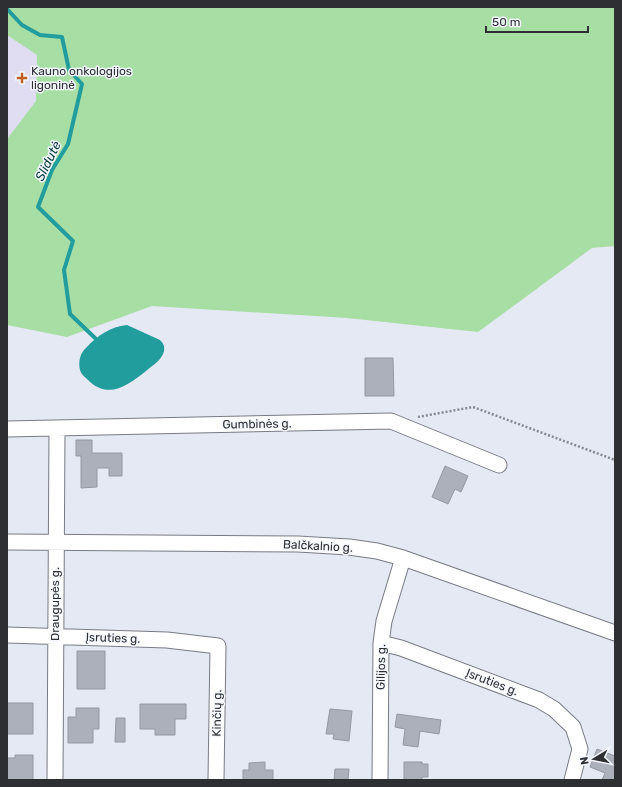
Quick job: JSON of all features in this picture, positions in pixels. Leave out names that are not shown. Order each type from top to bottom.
[{"type":"street","name":"Gumbinės g.","points":[[7,429],[391,421],[499,465]]},
{"type":"street","name":"Draugupės g.","points":[[54,780],[57,428]]},
{"type":"street","name":"Balčkalnio g.","points":[[7,542],[298,544],[349,547],[377,551],[403,558],[615,633]]},
{"type":"street","name":"Gilijos g.","points":[[380,780],[381,643],[384,621],[403,558]]},
{"type":"street","name":"Įsruties g.","points":[[7,635],[167,640],[218,646]]},
{"type":"street","name":"Įsruties g.","points":[[381,643],[401,648],[538,700],[554,709],[573,727],[580,749],[572,780]]},
{"type":"street","name":"Kinčių g.","points":[[216,780],[218,646]]},
{"type":"path","points":[[413,417],[473,407],[615,460]]},
{"type":"shaded area","name":"Kauno onkologijos ligoninė","points":[[7,35],[37,54],[36,101],[7,139]]},
{"type":"green space","points":[[7,7],[615,7],[615,246],[592,248],[478,332],[347,318],[152,306],[67,337],[7,325],[7,139],[36,101],[37,55],[7,35]]},
{"type":"water","points":[[127,325],[160,340],[164,346],[163,354],[159,360],[125,385],[110,390],[95,386],[80,371],[79,361],[82,352],[95,339],[105,332]]},
{"type":"building","points":[[365,358],[393,358],[394,396],[365,396]]},
{"type":"building","points":[[76,440],[92,440],[92,453],[122,453],[122,476],[109,476],[109,468],[97,468],[97,487],[81,488],[81,456],[76,456]]},
{"type":"building","points":[[445,466],[468,476],[461,492],[455,489],[448,504],[432,497]]},
{"type":"building","points":[[77,651],[105,651],[105,689],[77,689]]},
{"type":"building","points":[[7,703],[33,703],[33,734],[7,734]]},
{"type":"building","points":[[140,704],[186,704],[186,719],[175,719],[175,735],[155,735],[155,729],[140,729]]},
{"type":"building","points":[[76,708],[99,708],[99,729],[93,729],[93,743],[68,743],[68,717],[76,717]]},
{"type":"building","points":[[330,709],[352,711],[349,741],[333,739],[334,734],[326,734]]},
{"type":"building","points":[[397,714],[441,720],[439,734],[420,731],[418,747],[403,745],[405,729],[395,727]]},
{"type":"building","points":[[116,718],[125,718],[125,742],[115,742]]},
{"type":"building","points":[[597,749],[615,756],[615,780],[602,780],[605,773],[590,767]]},
{"type":"building","points":[[15,755],[33,755],[33,780],[7,780],[7,758],[15,758]]},
{"type":"building","points":[[265,762],[265,770],[273,770],[273,780],[243,780],[243,770],[249,770],[249,763]]},
{"type":"building","points":[[404,762],[422,762],[422,764],[428,764],[428,777],[422,777],[422,780],[404,780]]},
{"type":"building","points":[[335,769],[349,769],[348,780],[334,780]]},
{"type":"waterway","name":"Slidutė","points":[[7,9],[22,25],[40,35],[62,37],[69,70],[82,84],[68,144],[52,170],[38,207],[73,241],[64,270],[70,314],[95,338]]},
{"type":"place","name":"Kauno onkologijos ligoninė","points":[[22,78]]}]
